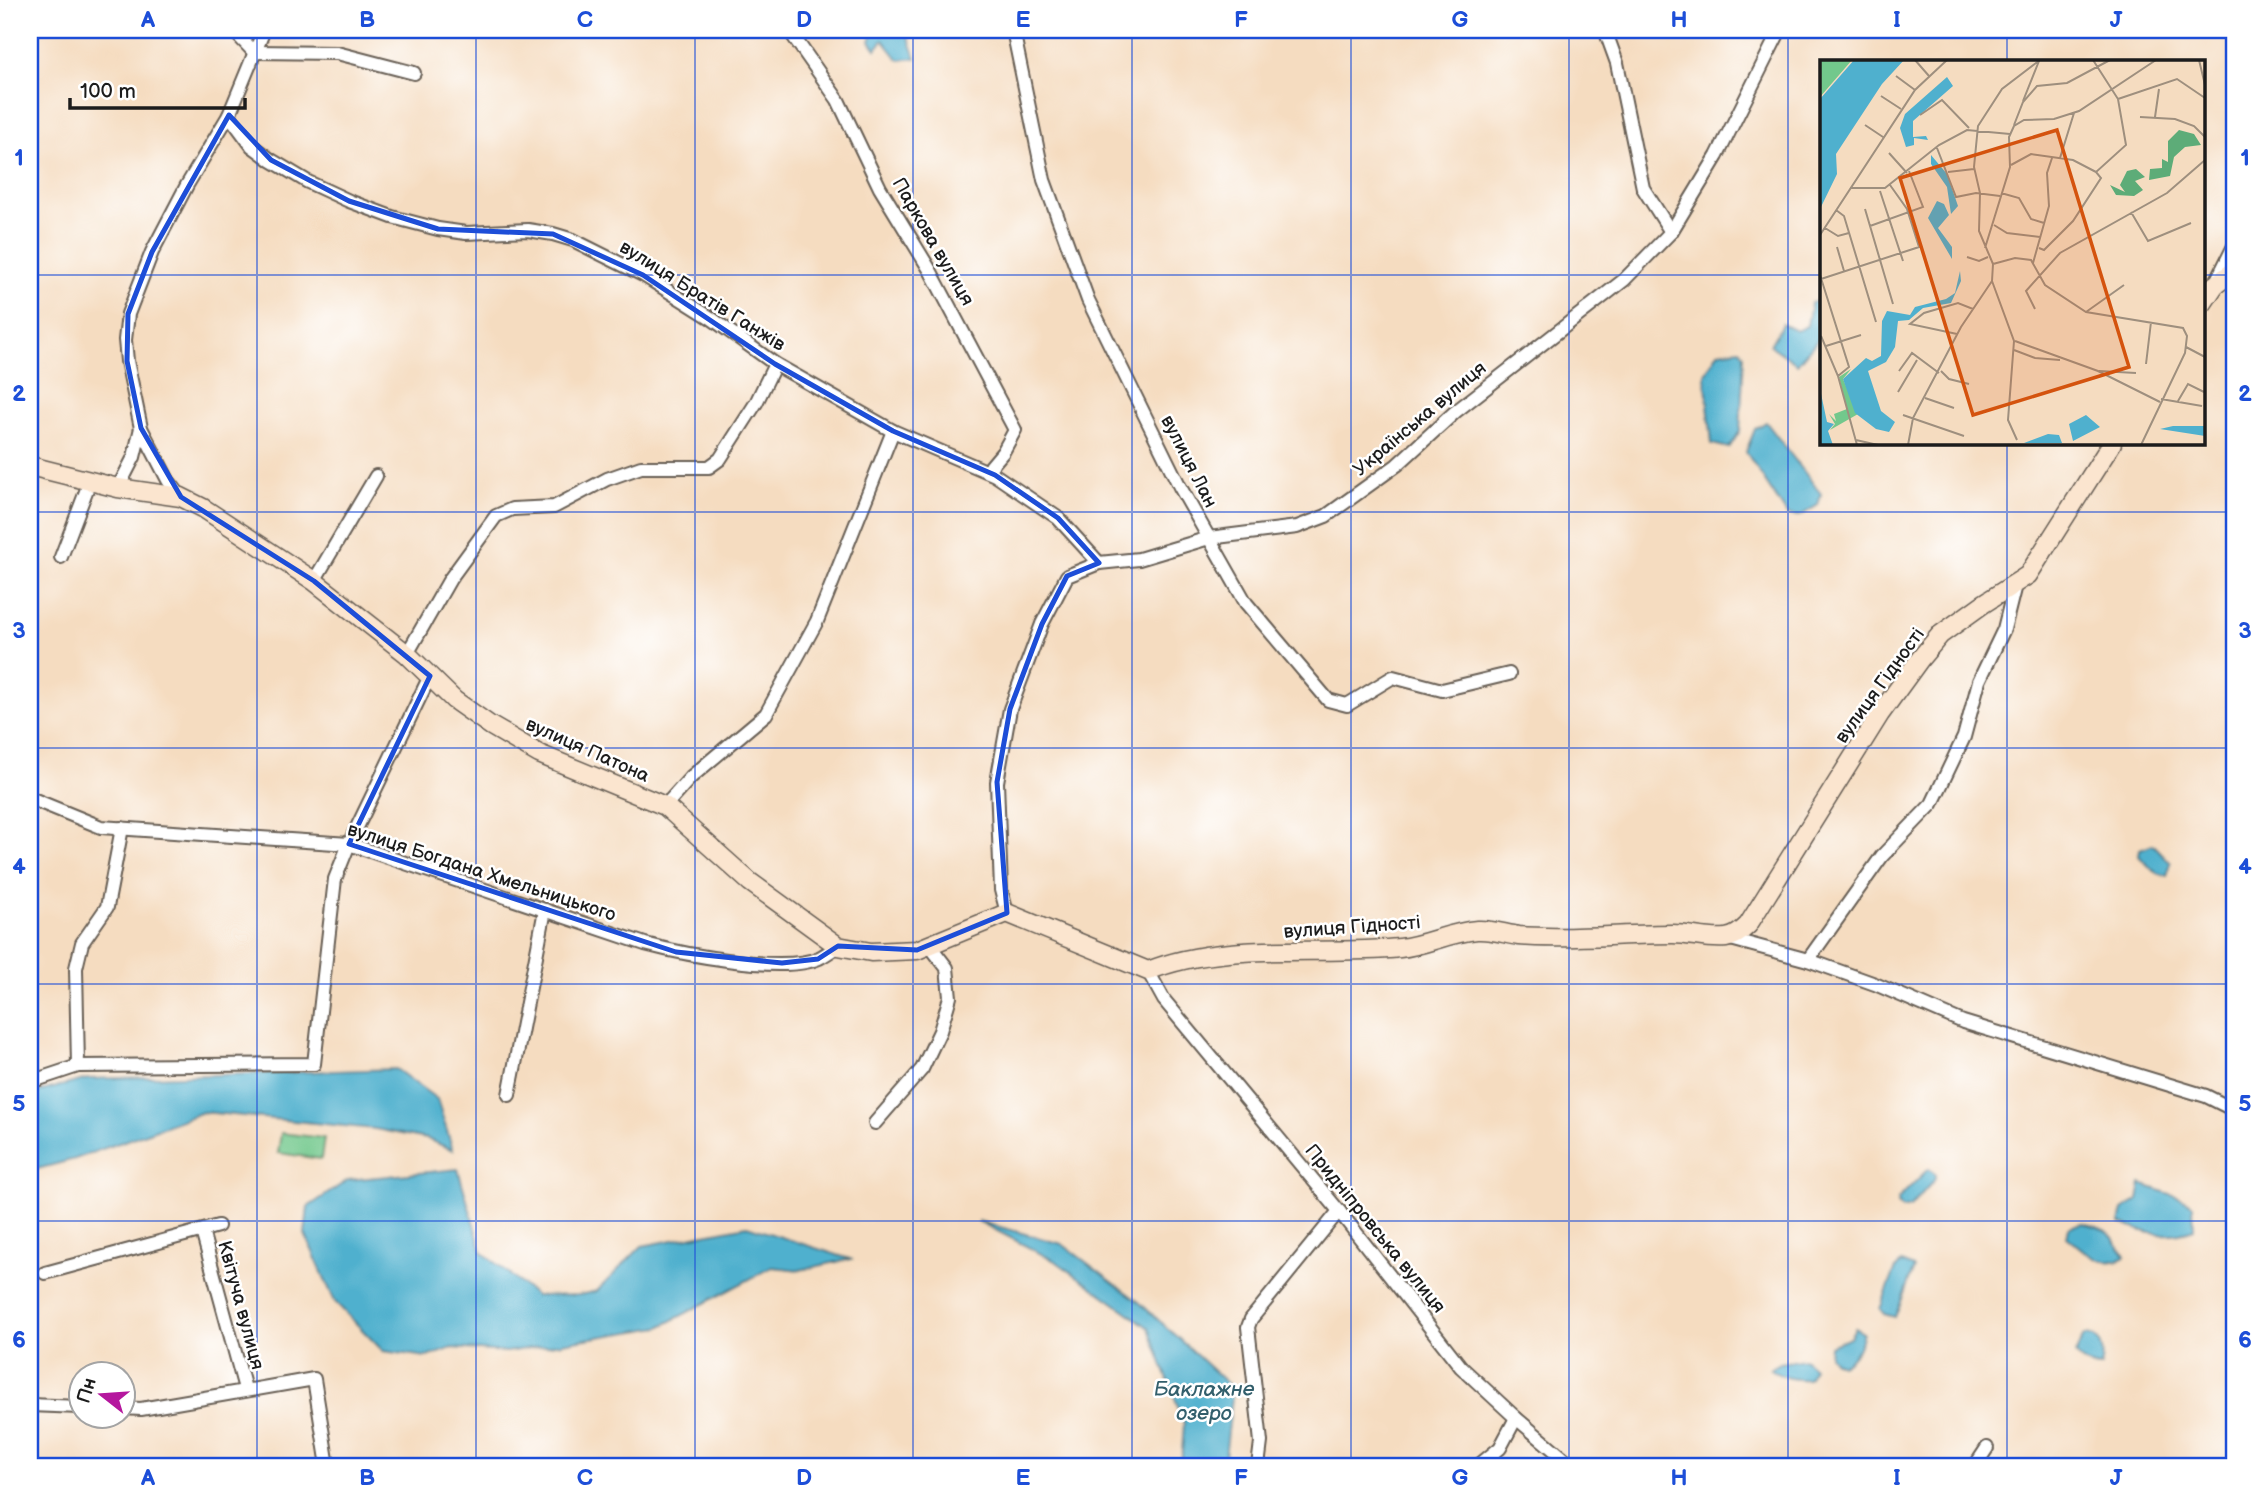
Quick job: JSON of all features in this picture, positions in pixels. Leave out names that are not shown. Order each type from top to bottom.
[{"type":"street","points":[[233,30],[254,52],[337,53],[414,73]]},
{"type":"street","points":[[118,488],[134,457],[141,428],[127,361],[125,340],[128,314],[152,252],[187,185],[229,115],[264,30]]},
{"type":"street","name":"Паркова вулиця","points":[[789,30],[838,100],[880,188],[930,270],[1016,430],[987,471]]},
{"type":"street","name":"вулиця Лан","points":[[1013,30],[1044,180],[1088,300],[1180,487],[1246,603],[1328,700],[1347,705],[1393,677],[1442,690],[1509,674]]},
{"type":"street","points":[[1605,30],[1617,63],[1643,188],[1671,232]]},
{"type":"street","name":"Українська вулиця","points":[[1007,913],[1001,890],[997,782],[1010,709],[1042,624],[1067,576],[1099,563],[1139,559],[1209,538],[1297,527],[1326,516],[1397,465],[1455,412],[1623,279],[1671,232],[1717,156],[1780,30]]},
{"type":"street","name":"вулиця Братів Ганжів","points":[[229,115],[252,146],[271,160],[308,182],[349,201],[392,217],[438,229],[466,233],[528,230],[573,240],[643,275],[711,318],[775,364],[893,430],[987,471],[1058,518],[1099,563]]},
{"type":"street","points":[[2204,301],[2234,246]]},
{"type":"street","points":[[2214,285],[2234,271]]},
{"type":"street","points":[[407,654],[450,579],[496,516],[512,509],[554,507],[607,478],[641,467],[709,467],[719,459],[756,403],[775,364]]},
{"type":"street","name":"вулиця Патона","points":[[141,428],[168,480],[181,497]]},
{"type":"street","points":[[665,806],[691,777],[766,714],[817,621],[893,430]]},
{"type":"street","name":"вулиця Гідності","points":[[1727,938],[1748,925],[1880,714],[1920,659],[1940,635],[2028,575],[2111,444]]},
{"type":"street","name":"вулиця Патона","points":[[30,466],[118,488],[181,497],[239,530],[314,580],[407,654],[454,700],[482,720],[539,754],[665,806],[750,882],[838,946]]},
{"type":"street","points":[[314,580],[376,476]]},
{"type":"street","points":[[61,557],[90,481]]},
{"type":"street","points":[[1808,960],[1882,856],[1932,804],[1964,737],[1979,681],[2004,629],[2015,585]]},
{"type":"street","points":[[30,1082],[78,1066],[314,1064],[335,879],[349,844],[430,676]]},
{"type":"street","name":"вулиця Богдана Хмельницького","points":[[30,798],[101,827],[349,844],[645,944],[711,958],[782,963],[818,959],[838,946]]},
{"type":"street","points":[[78,1066],[76,968],[82,943],[107,907],[122,828]]},
{"type":"street","points":[[509,1095],[545,910]]},
{"type":"street","points":[[838,946],[893,953],[916,950],[1007,913],[1148,971]]},
{"type":"street","name":"вулиця Гідності","points":[[1148,971],[1170,962],[1241,953],[1398,948],[1479,930],[1518,936],[1581,938],[1674,934],[1727,938],[1808,960],[1964,1021],[2206,1096],[2234,1110]]},
{"type":"street","points":[[875,1122],[922,1069],[940,1031],[950,997],[947,968],[930,946]]},
{"type":"street","name":"Придніпровська вулиця","points":[[1148,971],[1164,1000],[1339,1211],[1461,1367],[1573,1466]]},
{"type":"street","points":[[1258,1466],[1261,1442],[1248,1327],[1251,1319],[1339,1211]]},
{"type":"street","name":"Квітуча вулиця","points":[[45,1273],[218,1226]]},
{"type":"street","name":"Квітуча вулиця","points":[[202,1231],[245,1389]]},
{"type":"street","name":"Квітуча вулиця","points":[[136,1409],[314,1379],[328,1466]]},
{"type":"street","points":[[30,1405],[66,1406]]},
{"type":"street","points":[[1478,1466],[1500,1448],[1516,1418]]},
{"type":"street","points":[[1975,1466],[1987,1448]]},
{"type":"highlighted area","points":[[229,115],[271,160],[349,201],[438,229],[553,234],[643,275],[775,364],[893,431],[995,475],[1058,518],[1099,563],[1067,576],[1042,624],[1010,709],[997,782],[1007,913],[917,950],[838,946],[818,959],[782,963],[676,952],[349,844],[430,676],[314,581],[181,497],[141,428],[127,361],[128,314],[152,252]]},
{"type":"green space","points":[[281,1133],[324,1138],[321,1159],[278,1153]]},
{"type":"water","points":[[874,30],[906,30],[916,58],[899,60],[883,40],[876,49],[870,41]]},
{"type":"water","points":[[1820,300],[1820,337],[1797,364],[1770,345],[1782,324],[1796,331],[1807,326],[1811,303]]},
{"type":"water","points":[[1740,349],[1744,355],[1740,431],[1729,448],[1712,444],[1705,374],[1718,352]]},
{"type":"water","points":[[1766,422],[1821,494],[1818,505],[1800,516],[1787,515],[1746,452],[1755,429]]},
{"type":"water","points":[[2153,844],[2171,863],[2167,875],[2155,872],[2139,856],[2140,849]]},
{"type":"water","points":[[396,1069],[437,1099],[453,1150],[427,1139],[375,1129],[203,1112],[75,1159],[30,1171],[30,1094],[88,1079]]},
{"type":"water","points":[[458,1169],[482,1252],[536,1296],[579,1295],[597,1291],[642,1246],[747,1226],[850,1259],[800,1270],[772,1267],[660,1327],[506,1352],[452,1348],[427,1357],[383,1351],[335,1302],[305,1234],[308,1207],[348,1180]]},
{"type":"water","points":[[1928,1169],[1935,1174],[1935,1179],[1910,1207],[1902,1209],[1897,1204],[1898,1199]]},
{"type":"water","points":[[2141,1184],[2179,1197],[2193,1205],[2194,1229],[2175,1234],[2157,1234],[2120,1223],[2123,1210],[2138,1200]]},
{"type":"water","name":"Баклажне озеро","points":[[978,1221],[1062,1244],[1139,1302],[1233,1389],[1224,1466],[1181,1466],[1184,1424],[1149,1328],[1057,1262]]},
{"type":"water","points":[[2082,1223],[2108,1233],[2125,1257],[2108,1261],[2094,1258],[2067,1237],[2069,1227]]},
{"type":"water","points":[[1901,1263],[1914,1268],[1895,1317],[1884,1314],[1880,1309],[1896,1268]]},
{"type":"water","points":[[1855,1328],[1863,1333],[1856,1352],[1841,1365],[1834,1362],[1829,1356],[1830,1346],[1850,1337]]},
{"type":"water","points":[[2084,1335],[2095,1338],[2101,1345],[2101,1367],[2086,1364],[2075,1354]]},
{"type":"water","points":[[1804,1359],[1814,1368],[1808,1379],[1788,1378],[1770,1369],[1780,1363]]}]
